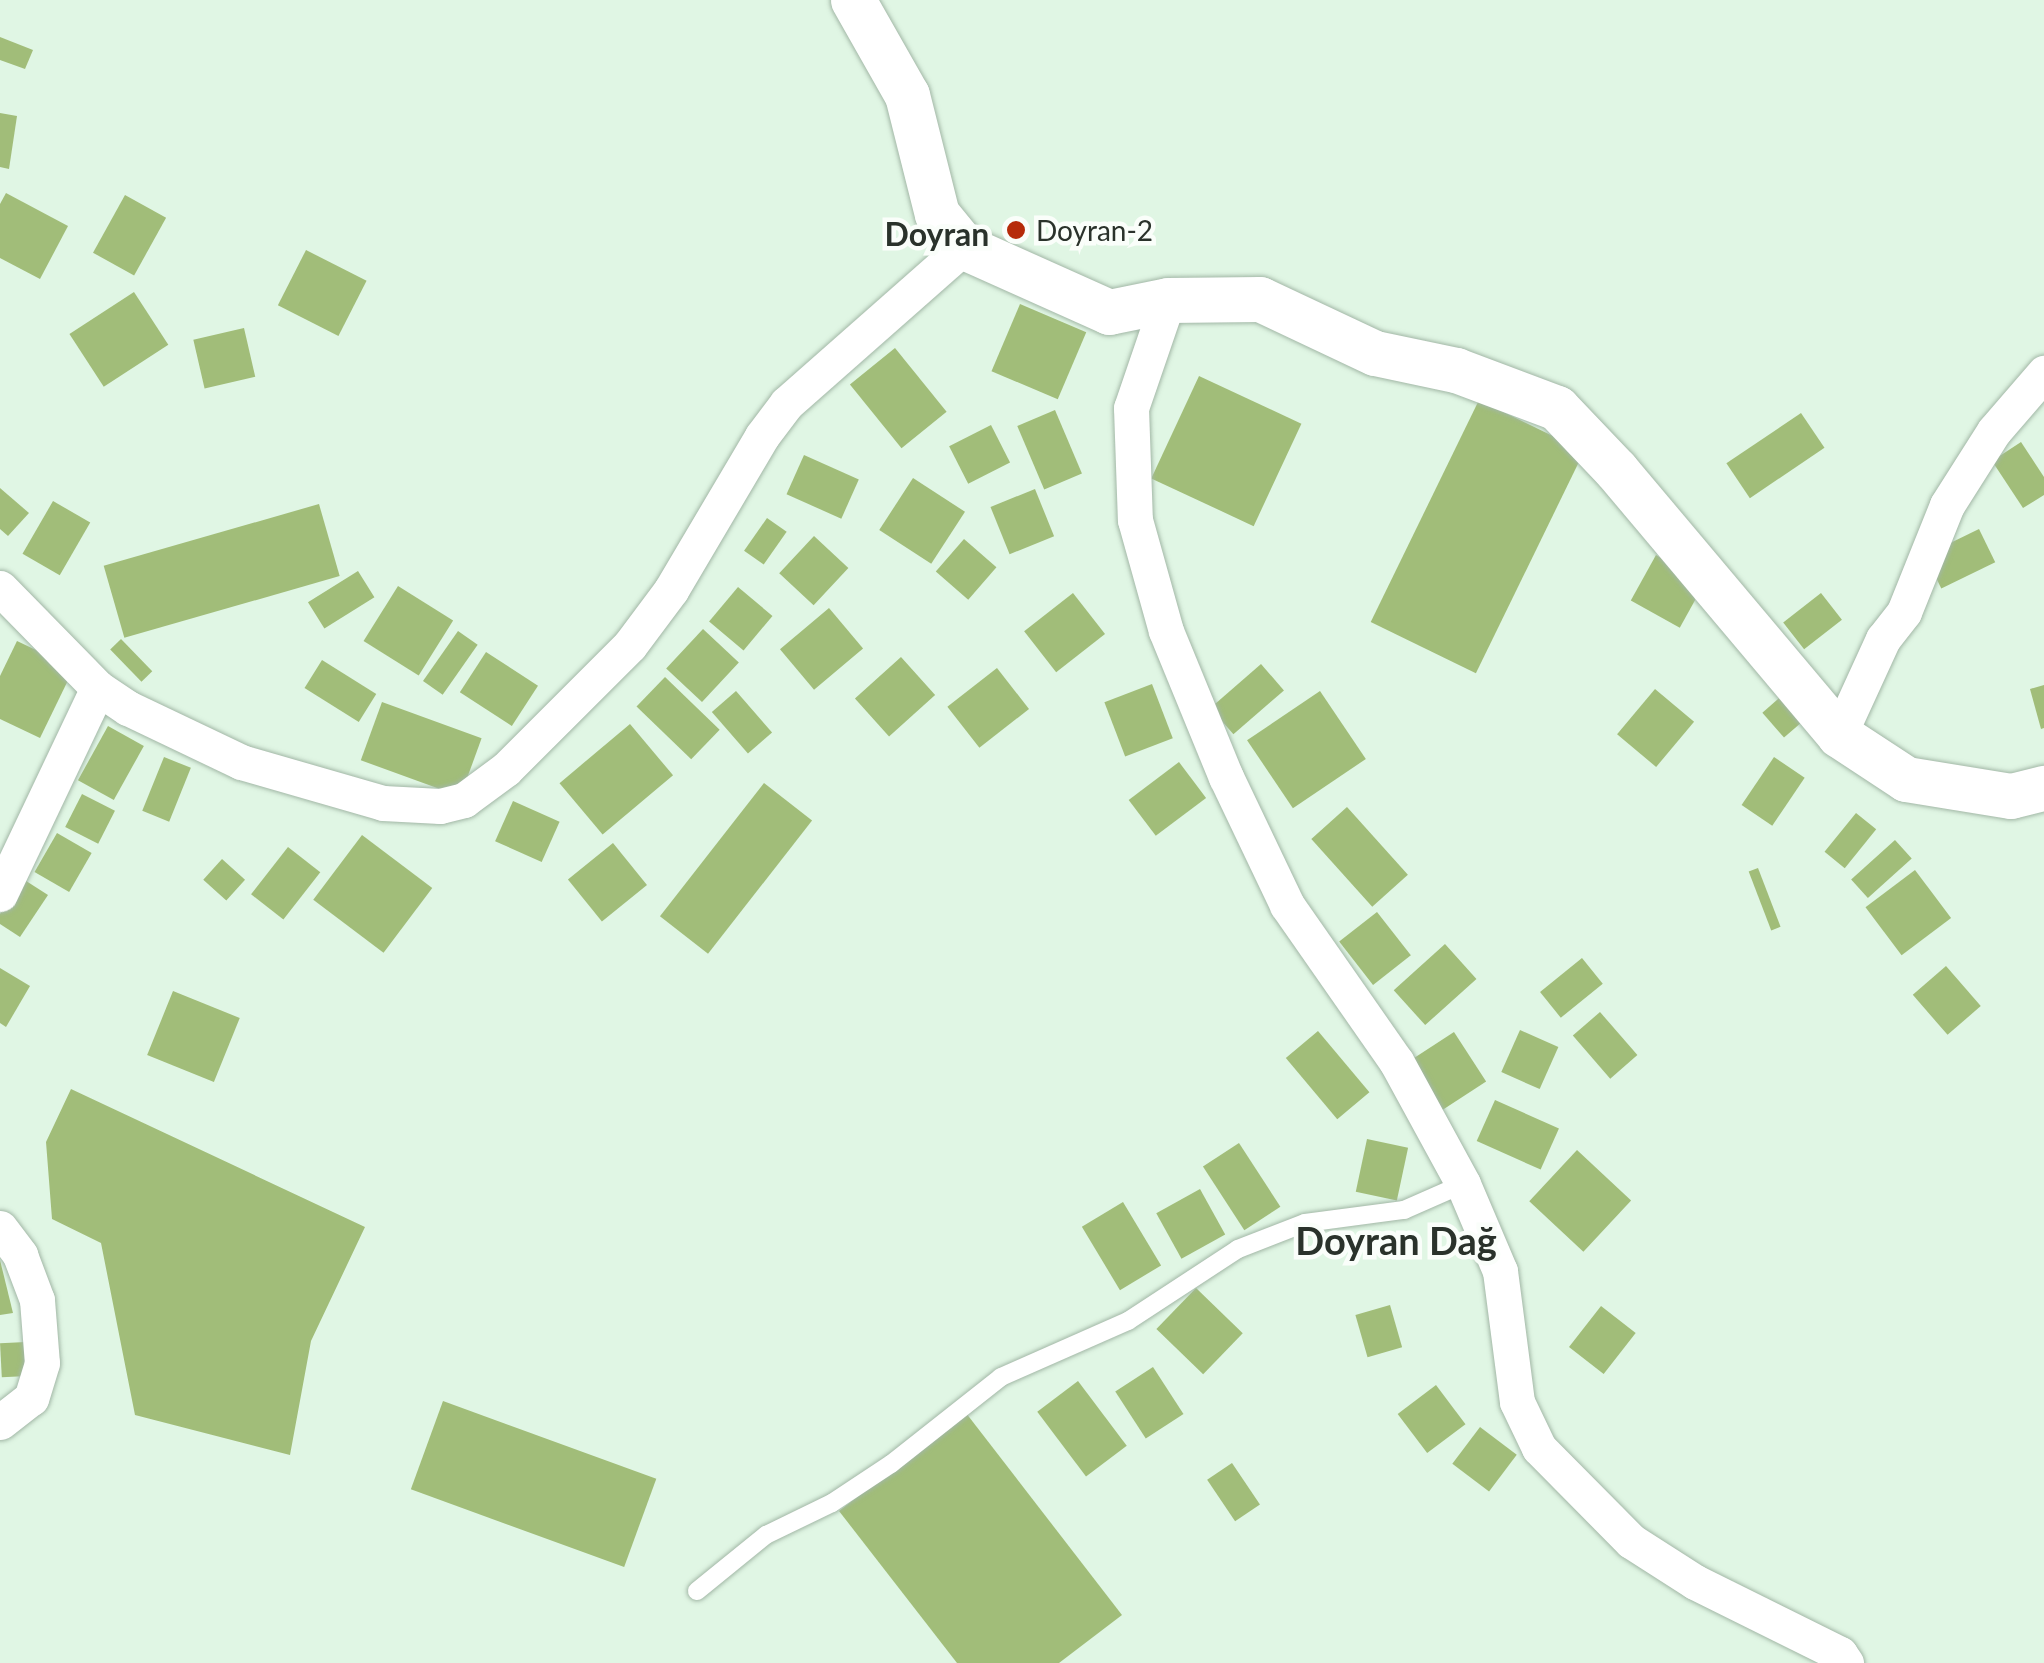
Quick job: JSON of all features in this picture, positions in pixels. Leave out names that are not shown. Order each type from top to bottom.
[{"type":"street","points":[[853,0],[907,95],[937,214],[964,247],[1109,312],[1168,300],[1260,299],[1375,353],[1456,370],[1557,408],[1616,470],[1839,736],[1906,779],[2012,796],[2044,788]]},
{"type":"street","points":[[0,588],[98,688],[128,708],[241,762],[384,803],[410,807],[464,800],[506,769],[630,645],[671,590],[762,436],[787,403],[816,372],[964,247]]},
{"type":"street","points":[[1168,300],[1131,408],[1135,520],[1166,631],[1226,776],[1288,905],[1396,1061],[1463,1184],[1500,1272],[1516,1402],[1539,1448],[1631,1541],[1694,1582],[1840,1654],[1846,1663]]},
{"type":"street","points":[[1839,736],[1883,640],[1904,612],[1947,505],[1994,431],[2044,372]]},
{"type":"street","points":[[0,894],[98,688]]},
{"type":"street","points":[[0,1228],[20,1255],[38,1300],[42,1364],[31,1398],[0,1422]]},
{"type":"lane","points":[[697,1592],[766,1534],[832,1503],[892,1464],[1000,1377],[1128,1321],[1238,1249],[1305,1222],[1404,1210],[1463,1184]]},
{"type":"building","points":[[0,37],[33,50],[25,69],[0,60]]},
{"type":"building","points":[[0,113],[17,116],[9,169],[0,167]]},
{"type":"building","points":[[6,193],[68,226],[40,279],[0,258],[0,204]]},
{"type":"building","points":[[125,195],[166,218],[134,276],[93,253]]},
{"type":"building","points":[[306,250],[367,281],[338,336],[278,305]]},
{"type":"building","points":[[134,292],[168,345],[104,387],[69,334]]},
{"type":"building","points":[[1020,304],[1086,332],[1058,399],[991,371]]},
{"type":"building","points":[[244,328],[255,377],[205,388],[193,340]]},
{"type":"building","points":[[895,348],[947,412],[902,448],[850,385]]},
{"type":"building","points":[[1199,376],[1301,424],[1254,526],[1151,478]]},
{"type":"building","points":[[1479,400],[1584,451],[1476,673],[1371,622]]},
{"type":"building","points":[[1055,410],[1082,474],[1044,490],[1017,426]]},
{"type":"building","points":[[1801,413],[1824,448],[1750,498],[1726,463]]},
{"type":"building","points":[[991,425],[1010,462],[968,484],[949,446]]},
{"type":"building","points":[[2021,442],[2044,477],[2044,495],[2023,508],[1992,461]]},
{"type":"building","points":[[804,455],[859,479],[841,519],[787,494]]},
{"type":"building","points":[[913,478],[965,512],[931,564],[879,530]]},
{"type":"building","points":[[0,488],[29,513],[8,536],[0,529]]},
{"type":"building","points":[[1035,489],[1054,536],[1010,554],[990,507]]},
{"type":"building","points":[[53,501],[90,522],[60,575],[23,554]]},
{"type":"building","points":[[319,504],[340,576],[124,638],[104,566]]},
{"type":"building","points":[[767,518],[787,532],[764,565],[744,551]]},
{"type":"building","points":[[1979,529],[1995,562],[1941,589],[1925,555]]},
{"type":"building","points":[[814,536],[848,568],[814,605],[779,573]]},
{"type":"building","points":[[964,539],[996,567],[968,600],[936,571]]},
{"type":"building","points":[[1656,555],[1705,582],[1680,628],[1631,600]]},
{"type":"building","points":[[358,571],[374,597],[324,629],[308,602]]},
{"type":"building","points":[[398,586],[453,620],[419,676],[364,641]]},
{"type":"building","points":[[738,587],[772,616],[744,650],[709,621]]},
{"type":"building","points":[[1073,593],[1105,634],[1056,672],[1024,631]]},
{"type":"building","points":[[1821,593],[1842,620],[1804,649],[1783,623]]},
{"type":"building","points":[[829,608],[863,649],[814,690],[780,649]]},
{"type":"building","points":[[703,629],[739,662],[702,702],[666,668]]},
{"type":"building","points":[[458,631],[478,645],[443,695],[423,681]]},
{"type":"building","points":[[121,639],[152,671],[141,682],[110,649]]},
{"type":"building","points":[[17,641],[74,668],[40,738],[0,719],[0,676]]},
{"type":"building","points":[[486,652],[538,686],[512,726],[460,692]]},
{"type":"building","points":[[901,657],[935,695],[889,736],[855,698]]},
{"type":"building","points":[[322,660],[376,694],[359,722],[305,688]]},
{"type":"building","points":[[1261,664],[1284,690],[1233,734],[1210,708]]},
{"type":"building","points":[[997,668],[1029,709],[979,748],[947,707]]},
{"type":"building","points":[[665,677],[720,730],[691,759],[637,706]]},
{"type":"building","points":[[1152,684],[1173,738],[1125,756],[1104,702]]},
{"type":"building","points":[[2044,685],[2044,728],[2041,729],[2030,689]]},
{"type":"building","points":[[1655,689],[1694,722],[1656,767],[1617,734]]},
{"type":"building","points":[[736,691],[772,733],[748,754],[712,712]]},
{"type":"building","points":[[1320,691],[1366,759],[1293,808],[1247,740]]},
{"type":"building","points":[[1785,693],[1807,718],[1784,738],[1762,713]]},
{"type":"building","points":[[382,702],[482,738],[460,797],[361,760]]},
{"type":"building","points":[[630,724],[673,775],[603,834],[560,783]]},
{"type":"building","points":[[108,726],[144,746],[114,800],[78,780]]},
{"type":"building","points":[[164,757],[191,768],[169,822],[142,811]]},
{"type":"building","points":[[1774,757],[1805,778],[1772,826],[1742,805]]},
{"type":"building","points":[[1179,762],[1206,798],[1156,836],[1129,800]]},
{"type":"building","points":[[764,783],[812,821],[708,954],[660,916]]},
{"type":"building","points":[[82,794],[115,811],[98,844],[65,827]]},
{"type":"building","points":[[513,801],[560,822],[542,862],[495,841]]},
{"type":"building","points":[[1347,807],[1408,875],[1372,907],[1311,839]]},
{"type":"building","points":[[1856,813],[1876,829],[1845,868],[1825,852]]},
{"type":"building","points":[[57,833],[92,853],[69,892],[34,872]]},
{"type":"building","points":[[362,835],[432,888],[384,953],[313,900]]},
{"type":"building","points":[[1895,840],[1912,859],[1868,898],[1851,879]]},
{"type":"building","points":[[613,843],[647,885],[602,921],[568,880]]},
{"type":"building","points":[[288,847],[320,872],[283,920],[251,894]]},
{"type":"building","points":[[222,859],[245,880],[226,901],[203,880]]},
{"type":"building","points":[[1758,868],[1781,927],[1771,930],[1749,872]]},
{"type":"building","points":[[1915,870],[1951,918],[1902,955],[1865,907]]},
{"type":"building","points":[[23,879],[48,895],[20,937],[0,924],[0,914]]},
{"type":"building","points":[[1377,912],[1411,955],[1373,985],[1339,942]]},
{"type":"building","points":[[1445,944],[1476,979],[1425,1025],[1394,990]]},
{"type":"building","points":[[1582,958],[1603,984],[1561,1018],[1540,992]]},
{"type":"building","points":[[1946,966],[1981,1006],[1948,1035],[1913,995]]},
{"type":"building","points":[[0,968],[30,986],[6,1027],[0,1023]]},
{"type":"building","points":[[173,991],[240,1018],[214,1082],[147,1055]]},
{"type":"building","points":[[1600,1012],[1637,1055],[1610,1079],[1573,1036]]},
{"type":"building","points":[[1520,1030],[1558,1047],[1540,1089],[1501,1072]]},
{"type":"building","points":[[1318,1031],[1369,1092],[1337,1119],[1286,1058]]},
{"type":"building","points":[[1454,1032],[1486,1081],[1441,1111],[1409,1061]]},
{"type":"building","points":[[71,1089],[365,1227],[311,1341],[290,1455],[135,1415],[101,1243],[52,1219],[46,1142]]},
{"type":"building","points":[[1495,1100],[1559,1128],[1541,1170],[1477,1141]]},
{"type":"building","points":[[1367,1139],[1408,1148],[1397,1201],[1356,1192]]},
{"type":"building","points":[[1239,1143],[1280,1207],[1244,1230],[1203,1166]]},
{"type":"building","points":[[1577,1150],[1631,1200],[1583,1252],[1529,1201]]},
{"type":"building","points":[[1200,1189],[1225,1234],[1181,1259],[1156,1213]]},
{"type":"building","points":[[1123,1202],[1161,1265],[1120,1290],[1082,1227]]},
{"type":"building","points":[[0,1260],[13,1313],[0,1315]]},
{"type":"building","points":[[1196,1288],[1243,1333],[1203,1374],[1156,1329]]},
{"type":"building","points":[[1390,1305],[1402,1347],[1368,1357],[1355,1315]]},
{"type":"building","points":[[1601,1306],[1636,1333],[1604,1374],[1569,1347]]},
{"type":"building","points":[[26,1342],[28,1376],[2,1377],[0,1343]]},
{"type":"building","points":[[1153,1367],[1183,1414],[1146,1438],[1115,1392]]},
{"type":"building","points":[[1078,1381],[1127,1446],[1086,1476],[1037,1412]]},
{"type":"building","points":[[1436,1385],[1465,1424],[1427,1453],[1398,1414]]},
{"type":"building","points":[[443,1401],[656,1479],[624,1567],[411,1489]]},
{"type":"building","points":[[966,1413],[1122,1615],[1059,1663],[957,1663],[839,1511]]},
{"type":"building","points":[[1480,1427],[1517,1455],[1489,1491],[1452,1464]]},
{"type":"building","points":[[1232,1463],[1260,1504],[1235,1521],[1207,1480]]},
{"type":"place","name":"Doyran-2","points":[[1016,230]]},
{"type":"district","name":"Doyran","points":[[937,234]]},
{"type":"district","name":"Doyran Dağ","points":[[1396,1241]]}]
